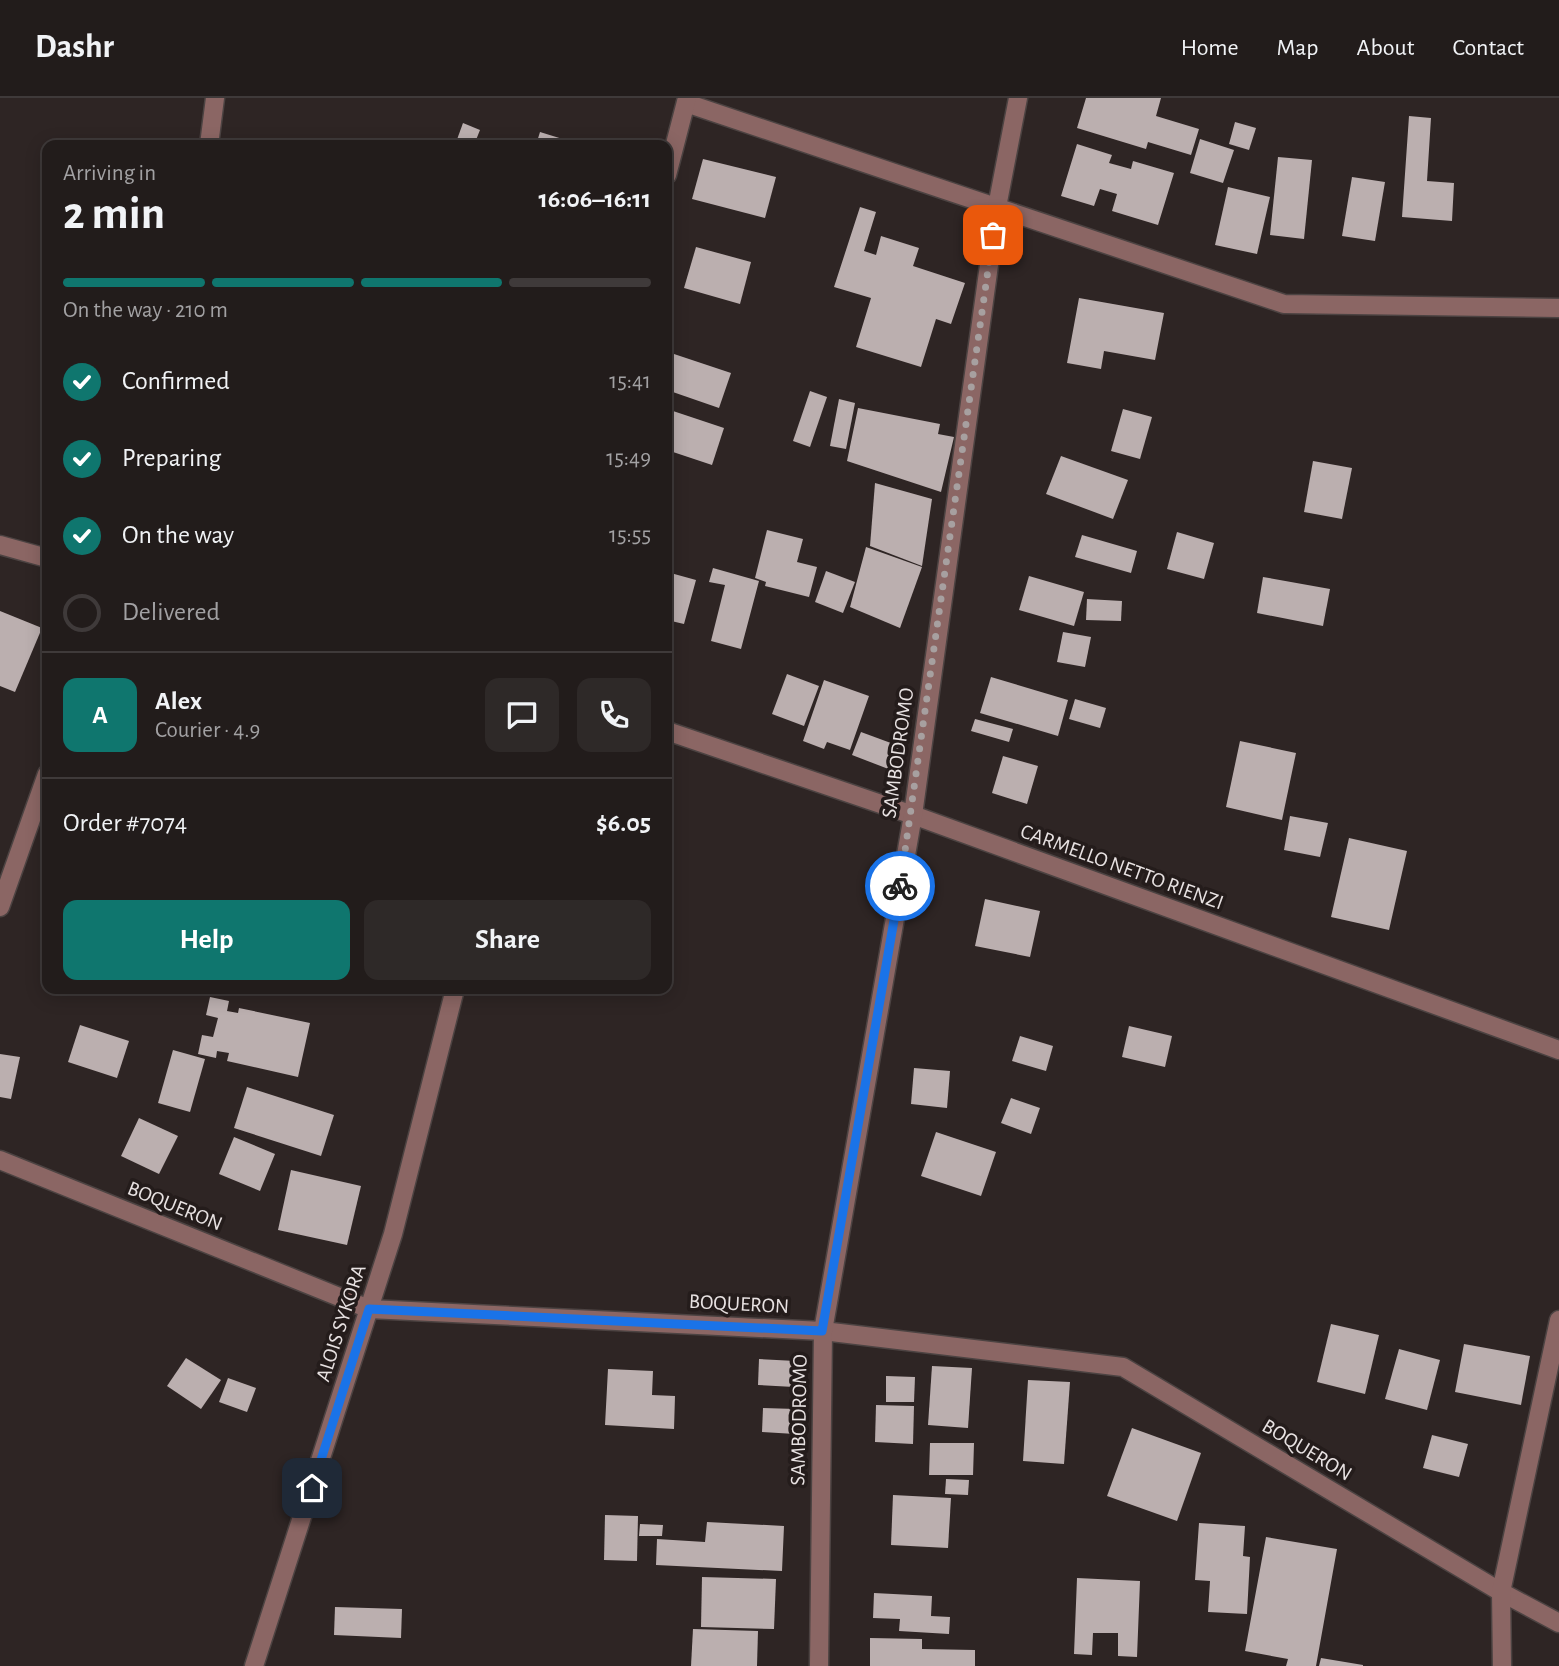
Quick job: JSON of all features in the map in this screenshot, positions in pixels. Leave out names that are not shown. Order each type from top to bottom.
[{"type":"street","points":[[210,140],[215,98]]},
{"type":"street","name":"SAMBODROMO","points":[[819,1666],[822,1331],[913,815],[997,207],[1018,98]]},
{"type":"street","points":[[672,156],[687,101],[1284,304],[1559,307]]},
{"type":"street","points":[[0,545],[42,557]]},
{"type":"street","name":"CARMELLO NETTO RIENZI","points":[[672,734],[913,815],[1559,1050]]},
{"type":"street","points":[[0,907],[42,789]]},
{"type":"street","name":"ALOIS SYKORA","points":[[254,1666],[393,1234],[454,994]]},
{"type":"street","name":"BOQUERON","points":[[0,1160],[369,1309],[822,1331],[1123,1367],[1501,1592],[1559,1623]]},
{"type":"street","points":[[1503,1666],[1501,1592],[1559,1320]]},
{"type":"building","points":[[1086,98],[1161,98],[1156,116],[1199,129],[1191,155],[1148,142],[1146,149],[1077,128]]},
{"type":"building","points":[[1409,116],[1431,118],[1427,181],[1454,183],[1452,221],[1402,217]]},
{"type":"building","points":[[1235,122],[1256,128],[1249,150],[1229,144]]},
{"type":"building","points":[[463,123],[480,130],[476,140],[457,140]]},
{"type":"building","points":[[540,132],[566,140],[538,140]]},
{"type":"building","points":[[1200,139],[1234,150],[1223,183],[1190,173]]},
{"type":"building","points":[[1077,144],[1112,155],[1109,163],[1131,169],[1133,161],[1174,173],[1158,225],[1112,211],[1117,194],[1100,189],[1094,206],[1061,196]]},
{"type":"building","points":[[1278,157],[1312,160],[1304,239],[1270,235]]},
{"type":"building","points":[[703,159],[776,177],[765,218],[692,199]]},
{"type":"building","points":[[1352,177],[1385,182],[1375,241],[1342,236]]},
{"type":"building","points":[[1228,187],[1270,197],[1257,254],[1215,245]]},
{"type":"building","points":[[860,207],[876,212],[864,251],[876,255],[881,236],[919,248],[913,266],[965,283],[951,324],[936,319],[921,367],[856,347],[871,298],[834,287]]},
{"type":"building","points":[[696,247],[751,262],[740,304],[684,288]]},
{"type":"building","points":[[1079,298],[1164,313],[1155,360],[1104,351],[1101,369],[1067,363]]},
{"type":"building","points":[[674,354],[731,373],[719,408],[672,392]]},
{"type":"building","points":[[810,391],[827,397],[810,447],[793,441]]},
{"type":"building","points":[[839,399],[855,403],[846,449],[830,446]]},
{"type":"building","points":[[858,408],[940,424],[938,434],[954,437],[941,492],[847,461]]},
{"type":"building","points":[[1123,409],[1152,417],[1140,459],[1111,451]]},
{"type":"building","points":[[672,411],[724,428],[712,465],[672,452]]},
{"type":"building","points":[[1061,456],[1128,480],[1113,519],[1046,494]]},
{"type":"building","points":[[1313,461],[1352,468],[1342,519],[1304,512]]},
{"type":"building","points":[[875,483],[932,499],[922,566],[870,546]]},
{"type":"building","points":[[767,530],[803,539],[797,562],[817,567],[809,597],[765,586],[766,582],[755,578]]},
{"type":"building","points":[[1177,532],[1214,543],[1204,579],[1167,569]]},
{"type":"building","points":[[1082,535],[1137,551],[1131,573],[1075,557]]},
{"type":"building","points":[[866,547],[922,567],[900,628],[850,607]]},
{"type":"building","points":[[713,568],[759,581],[741,649],[711,641],[725,585],[709,582]]},
{"type":"building","points":[[826,571],[855,582],[843,613],[815,602]]},
{"type":"building","points":[[672,573],[696,580],[684,624],[672,621]]},
{"type":"building","points":[[1029,576],[1084,592],[1074,626],[1019,610]]},
{"type":"building","points":[[1263,577],[1330,589],[1323,626],[1257,613]]},
{"type":"building","points":[[1087,599],[1122,601],[1121,621],[1086,620]]},
{"type":"building","points":[[0,611],[42,628],[15,692],[0,686]]},
{"type":"building","points":[[1063,632],[1091,637],[1085,667],[1057,662]]},
{"type":"building","points":[[787,674],[819,686],[804,726],[772,714]]},
{"type":"building","points":[[991,677],[1068,700],[1058,736],[980,713]]},
{"type":"building","points":[[824,680],[869,696],[850,750],[827,742],[824,749],[803,741]]},
{"type":"building","points":[[1075,699],[1106,708],[1100,728],[1069,719]]},
{"type":"building","points":[[975,719],[1013,729],[1009,742],[971,731]]},
{"type":"building","points":[[861,732],[899,746],[891,770],[852,755]]},
{"type":"building","points":[[1240,741],[1296,753],[1282,820],[1226,807]]},
{"type":"building","points":[[1003,756],[1038,766],[1027,804],[992,793]]},
{"type":"building","points":[[1290,816],[1328,823],[1320,857],[1284,850]]},
{"type":"building","points":[[1349,838],[1407,851],[1389,930],[1331,917]]},
{"type":"building","points":[[985,899],[1040,911],[1030,957],[975,946]]},
{"type":"building","points":[[210,997],[229,1001],[227,1011],[238,1013],[239,1008],[310,1023],[298,1077],[227,1061],[229,1053],[217,1051],[216,1058],[198,1054],[202,1035],[213,1037],[218,1018],[206,1015]]},
{"type":"building","points":[[80,1025],[129,1041],[117,1078],[68,1062]]},
{"type":"building","points":[[1129,1026],[1172,1036],[1165,1067],[1122,1057]]},
{"type":"building","points":[[1020,1036],[1053,1046],[1046,1071],[1012,1061]]},
{"type":"building","points":[[173,1050],[205,1059],[190,1112],[158,1103]]},
{"type":"building","points":[[0,1054],[20,1057],[11,1099],[0,1097]]},
{"type":"building","points":[[914,1068],[950,1071],[947,1108],[911,1104]]},
{"type":"building","points":[[247,1087],[334,1115],[321,1156],[234,1128]]},
{"type":"building","points":[[1011,1098],[1040,1108],[1031,1134],[1001,1123]]},
{"type":"building","points":[[139,1118],[178,1136],[159,1174],[121,1156]]},
{"type":"building","points":[[936,1132],[996,1152],[981,1196],[921,1176]]},
{"type":"building","points":[[234,1137],[275,1154],[260,1191],[219,1174]]},
{"type":"building","points":[[291,1170],[361,1186],[347,1245],[278,1230]]},
{"type":"building","points":[[1331,1324],[1379,1335],[1365,1394],[1317,1382]]},
{"type":"building","points":[[1464,1344],[1530,1356],[1521,1405],[1455,1392]]},
{"type":"building","points":[[1399,1349],[1440,1360],[1427,1410],[1385,1399]]},
{"type":"building","points":[[186,1358],[221,1380],[201,1409],[167,1386]]},
{"type":"building","points":[[759,1359],[796,1361],[794,1387],[758,1385]]},
{"type":"building","points":[[932,1366],[972,1368],[968,1428],[928,1425]]},
{"type":"building","points":[[608,1369],[653,1371],[652,1395],[675,1396],[674,1429],[605,1425]]},
{"type":"building","points":[[886,1376],[915,1377],[914,1402],[886,1402]]},
{"type":"building","points":[[228,1378],[256,1388],[247,1412],[219,1402]]},
{"type":"building","points":[[1028,1380],[1070,1382],[1064,1464],[1023,1461]]},
{"type":"building","points":[[876,1405],[914,1406],[913,1444],[875,1442]]},
{"type":"building","points":[[763,1408],[796,1409],[795,1434],[762,1432]]},
{"type":"building","points":[[1132,1428],[1201,1453],[1177,1521],[1107,1496]]},
{"type":"building","points":[[1432,1435],[1468,1444],[1459,1477],[1423,1468]]},
{"type":"building","points":[[930,1443],[974,1443],[973,1475],[929,1475]]},
{"type":"building","points":[[946,1479],[969,1480],[968,1495],[945,1494]]},
{"type":"building","points":[[893,1495],[951,1498],[948,1548],[891,1545]]},
{"type":"building","points":[[605,1515],[638,1516],[637,1561],[604,1560]]},
{"type":"building","points":[[707,1522],[784,1526],[782,1571],[656,1565],[657,1539],[705,1542]]},
{"type":"building","points":[[1199,1523],[1245,1526],[1243,1556],[1250,1557],[1247,1614],[1208,1612],[1210,1581],[1195,1580]]},
{"type":"building","points":[[640,1524],[663,1525],[662,1536],[639,1536]]},
{"type":"building","points":[[1266,1537],[1337,1549],[1316,1666],[1286,1666],[1288,1659],[1245,1651]]},
{"type":"building","points":[[702,1577],[776,1579],[774,1629],[701,1627]]},
{"type":"building","points":[[1077,1578],[1140,1581],[1137,1657],[1118,1656],[1118,1633],[1093,1633],[1092,1655],[1074,1654]]},
{"type":"building","points":[[874,1593],[932,1596],[931,1616],[950,1617],[949,1634],[899,1631],[900,1619],[873,1618]]},
{"type":"building","points":[[335,1607],[402,1609],[401,1638],[334,1635]]},
{"type":"building","points":[[693,1629],[758,1631],[757,1666],[691,1666]]},
{"type":"building","points":[[870,1638],[922,1639],[922,1649],[975,1650],[975,1666],[870,1666]]},
{"type":"building","points":[[1321,1658],[1363,1665],[1363,1666],[1319,1666]]},
{"type":"way so far","points":[[900,886],[913,815],[993,235]]},
{"type":"route","points":[[312,1488],[369,1309],[822,1331],[900,886]]}]
